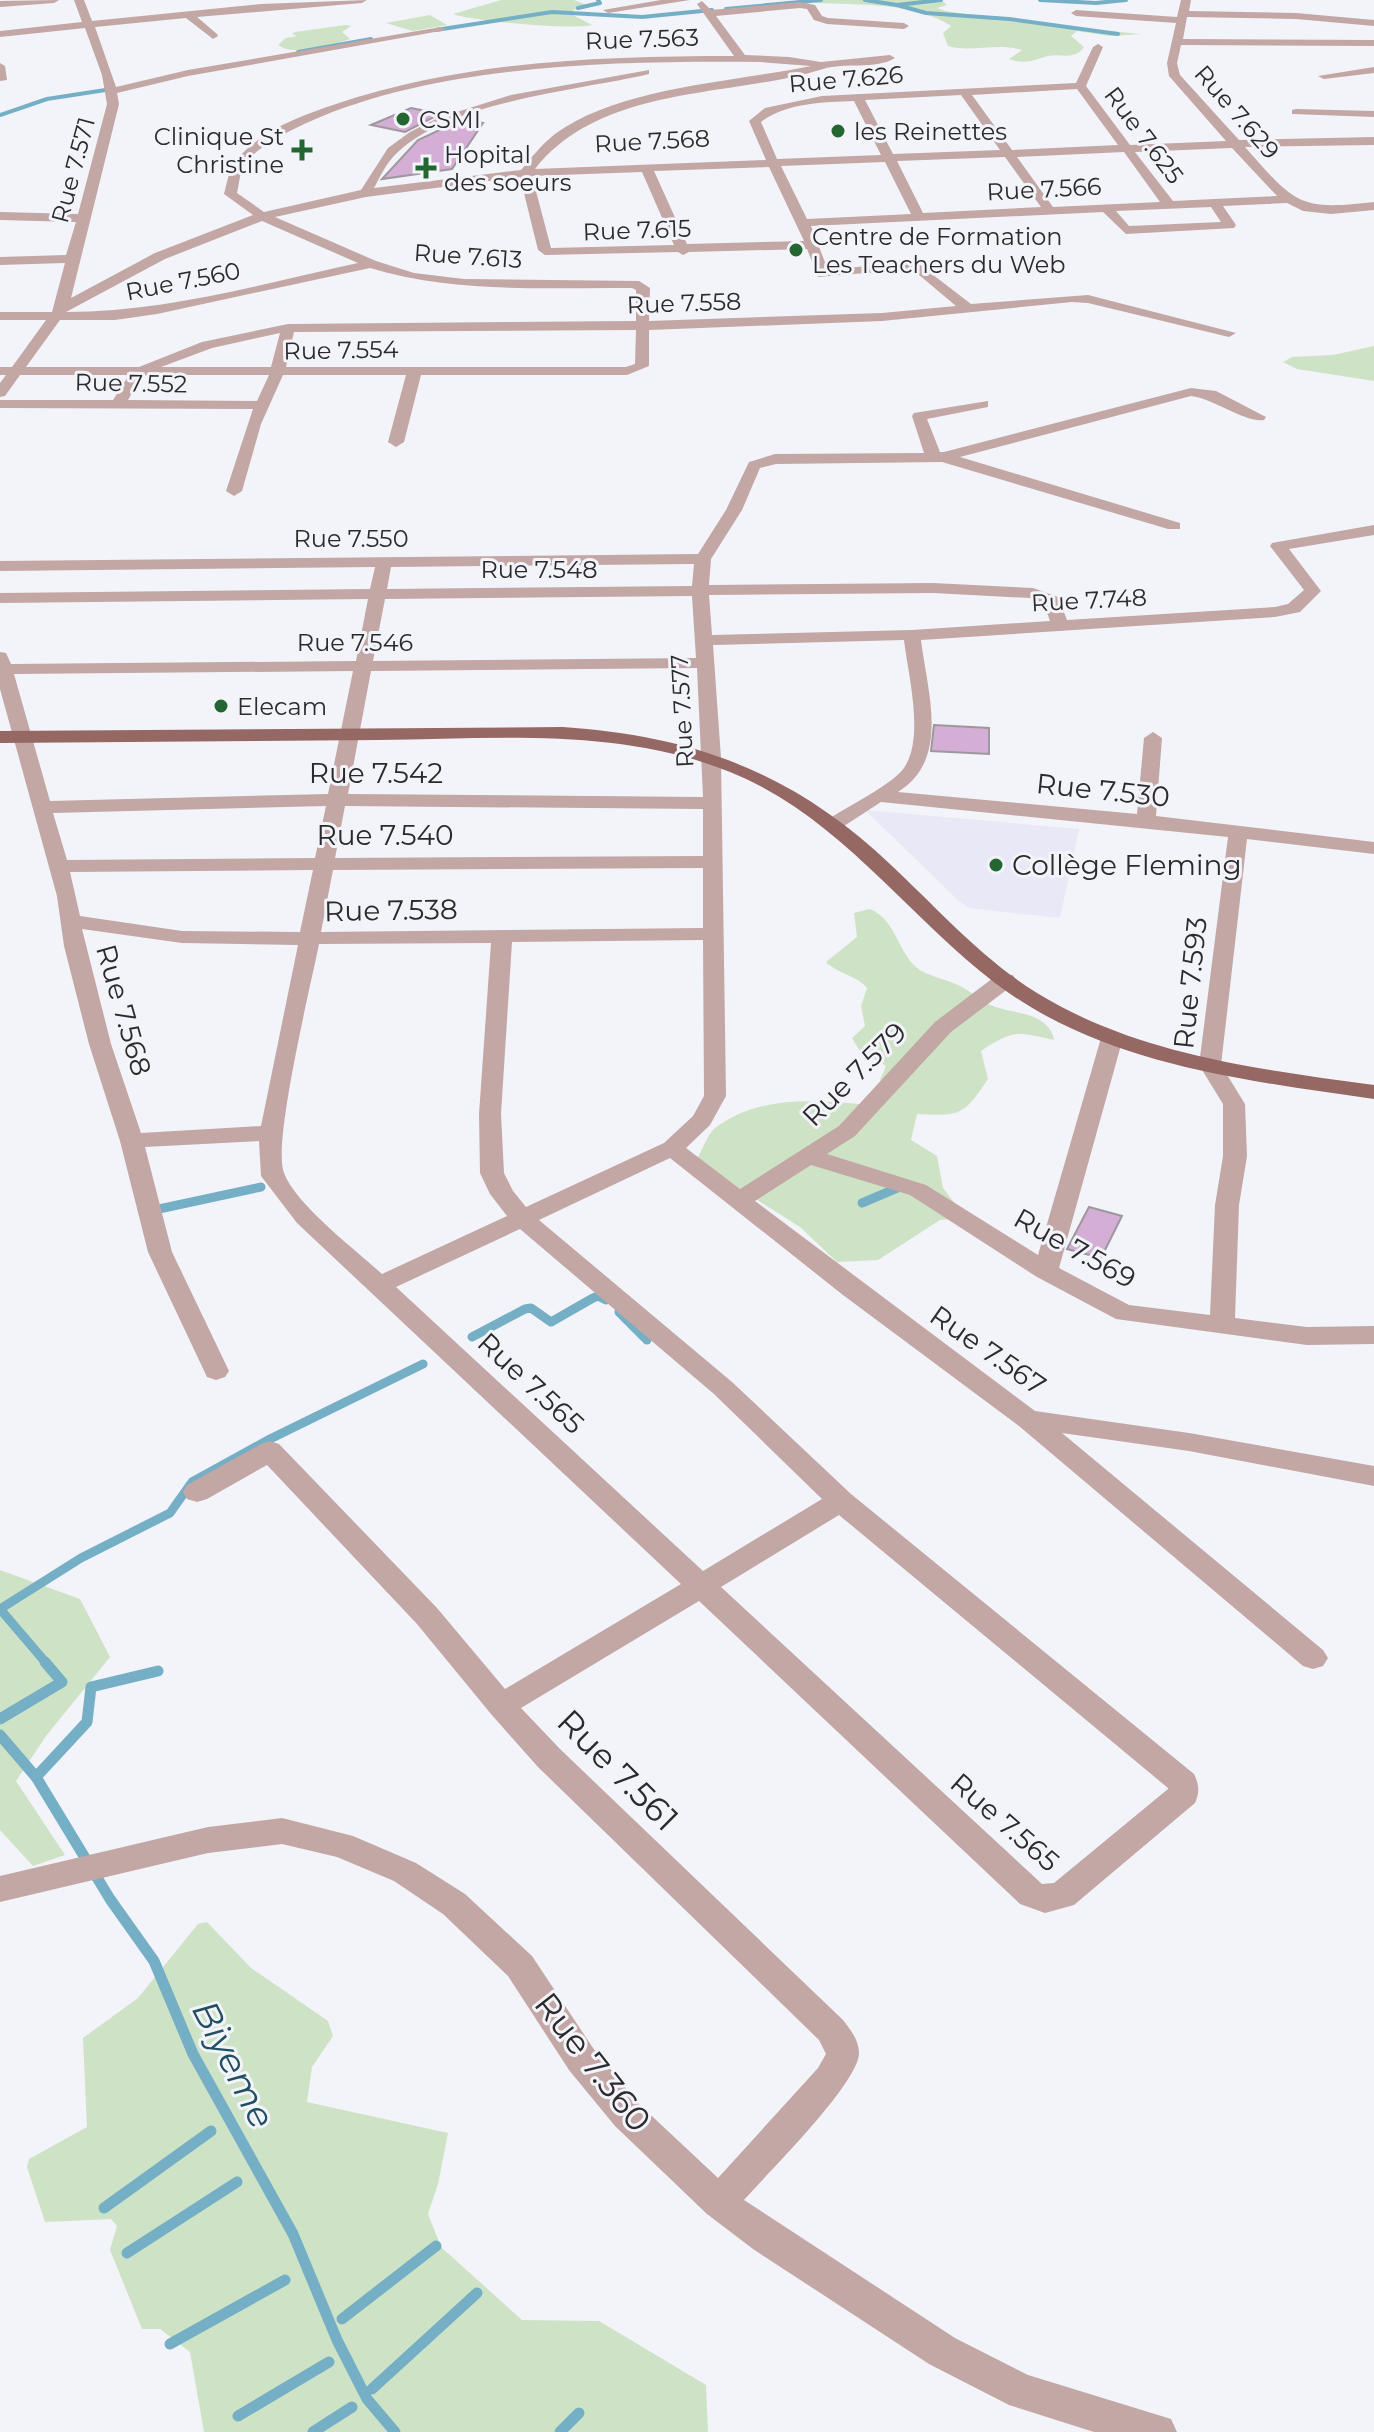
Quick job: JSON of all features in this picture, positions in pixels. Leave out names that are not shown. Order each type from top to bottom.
[{"type":"main road","points":[[10,737],[595,734],[670,745],[712,758],[798,799],[834,824],[947,932],[1005,980],[1064,1016],[1112,1038],[1210,1065],[1374,1092]]},
{"type":"street","points":[[0,4],[54,0]]},
{"type":"street","name":"Rue 7.571","points":[[58,313],[113,104],[79,0]]},
{"type":"street","points":[[0,34],[362,0]]},
{"type":"street","points":[[608,10],[685,0]]},
{"type":"street","points":[[698,0],[741,58]]},
{"type":"street","name":"Rue 7.629","points":[[1186,0],[1172,63],[1175,76],[1287,199]]},
{"type":"street","points":[[1280,0],[1311,27],[1320,42]]},
{"type":"street","points":[[709,11],[806,6],[811,7],[818,18],[827,21],[904,26]]},
{"type":"street","points":[[1076,13],[1184,17],[1296,16],[1374,23]]},
{"type":"street","points":[[189,15],[213,36]]},
{"type":"street","points":[[111,91],[202,70],[441,30]]},
{"type":"street","points":[[1176,42],[1374,43]]},
{"type":"street","name":"Rue 7.625","points":[[1098,47],[1080,86],[1170,206]]},
{"type":"street","name":"Rue 7.563","points":[[262,216],[230,194],[229,178],[249,149],[280,129],[318,112],[413,87],[517,68],[610,61],[741,58],[818,66]]},
{"type":"street","points":[[818,66],[890,58]]},
{"type":"street","points":[[366,193],[393,149],[419,132],[465,112],[502,101],[710,59]]},
{"type":"street","name":"Rue 7.563","points":[[525,173],[546,147],[567,131],[596,117],[650,102],[818,66]]},
{"type":"street","points":[[1324,76],[1374,70]]},
{"type":"street","name":"Rue 7.626","points":[[966,307],[915,265],[823,274],[803,223],[790,202],[755,121],[769,110],[794,103],[1080,86]]},
{"type":"street","points":[[964,92],[1050,211]]},
{"type":"street","points":[[858,97],[919,217]]},
{"type":"street","points":[[1296,112],[1374,114]]},
{"type":"street","name":"Rue 7.568","points":[[0,393],[7,371],[58,313],[160,256],[262,216],[366,193],[525,173],[1374,141]]},
{"type":"street","points":[[646,167],[683,251]]},
{"type":"street","name":"Rue 7.615","points":[[525,173],[545,250],[558,254],[810,245]]},
{"type":"street","points":[[1287,199],[1313,212],[1374,206]]},
{"type":"street","name":"Rue 7.566","points":[[803,223],[1287,199]]},
{"type":"street","points":[[1107,209],[1126,230],[1230,225],[1215,204]]},
{"type":"street","points":[[0,216],[83,218]]},
{"type":"street","name":"Rue 7.613","points":[[262,216],[371,264],[413,277],[464,283],[634,284],[643,288],[643,327]]},
{"type":"street","points":[[0,261],[72,259]]},
{"type":"street","name":"Rue 7.560","points":[[0,316],[58,313],[115,316],[157,310],[371,264]]},
{"type":"street","name":"Rue 7.558","points":[[143,372],[174,358],[254,332],[288,328],[445,349],[643,327],[882,317],[1049,298],[1088,299],[1229,333]]},
{"type":"street","name":"Rue 7.554","points":[[7,371],[277,373],[415,370],[445,349],[636,369],[643,364],[643,327]]},
{"type":"street","points":[[234,491],[262,405],[277,373],[288,328]]},
{"type":"street","points":[[396,442],[415,370]]},
{"type":"street","points":[[118,405],[135,378],[143,372]]},
{"type":"street","name":"Rue 7.577","points":[[379,1285],[672,1148],[702,1120],[715,1096],[712,758],[700,592],[703,559],[734,510],[754,465],[760,461],[939,458],[1191,392],[1211,394],[1259,417]]},
{"type":"street","name":"Rue 7.552","points":[[0,404],[262,405]]},
{"type":"street","points":[[983,404],[919,416],[939,458],[1174,526]]},
{"type":"street","name":"Rue 7.748","points":[[705,640],[912,635],[1204,618],[1294,608],[1313,591],[1278,546],[1374,530]]},
{"type":"street","name":"Rue 7.550","points":[[0,566],[703,559]]},
{"type":"street","name":"Rue 7.565","points":[[384,562],[271,1133],[269,1162],[273,1176],[286,1196],[379,1285],[1031,1894],[1045,1899],[1063,1895],[1184,1794],[1183,1783],[841,1501],[723,1388],[522,1218],[502,1194],[492,1173],[490,1114],[502,936]]},
{"type":"street","name":"Rue 7.548","points":[[0,598],[933,588],[1033,593],[1052,601],[1060,625]]},
{"type":"street","points":[[834,824],[902,781],[915,764],[923,705],[912,635]]},
{"type":"street","name":"Rue 7.568","points":[[2,663],[10,737],[42,807],[74,946],[100,1044],[132,1141],[160,1252],[216,1371]]},
{"type":"street","name":"Rue 7.546","points":[[2,663],[364,666],[706,663]]},
{"type":"street","points":[[1146,821],[1153,738]]},
{"type":"street","name":"Rue 7.530","points":[[877,796],[1146,821],[1374,848]]},
{"type":"street","name":"Rue 7.542","points":[[42,807],[338,800],[711,803]]},
{"type":"street","name":"Rue 7.593","points":[[1222,1326],[1227,1205],[1235,1156],[1234,1104],[1210,1065],[1238,833]]},
{"type":"street","name":"Rue 7.540","points":[[57,866],[713,862]]},
{"type":"street","name":"Rue 7.538","points":[[70,921],[182,937],[311,940],[713,934]]},
{"type":"street","name":"Rue 7.579","points":[[738,1201],[811,1157],[847,1131],[943,1027],[1005,980]]},
{"type":"street","points":[[1046,1271],[1112,1038]]},
{"type":"street","points":[[132,1141],[271,1133]]},
{"type":"street","name":"Rue 7.567","points":[[672,1148],[1028,1419],[1189,1442],[1374,1476]]},
{"type":"street","name":"Rue 7.569","points":[[811,1157],[918,1190],[1046,1271],[1125,1313],[1307,1336],[1374,1335]]},
{"type":"street","points":[[1028,1419],[1313,1658]]},
{"type":"street","name":"Rue 7.561","points":[[197,1492],[270,1451],[427,1616],[501,1706],[549,1758],[831,2030],[841,2044],[843,2055],[830,2079],[719,2202]]},
{"type":"street","points":[[501,1706],[841,1501]]},
{"type":"street","name":"Rue 7.360","points":[[0,1889],[208,1840],[282,1831],[342,1845],[405,1872],[454,1904],[520,1966],[581,2059],[627,2115],[719,2202],[766,2237],[942,2351],[1022,2392],[1158,2432]]},
{"type":"shaded area","name":"Collège Fleming","points":[[865,810],[1079,829],[1060,918],[969,908]]},
{"type":"green space","points":[[501,0],[574,0],[585,4],[569,13],[592,25],[522,24],[453,14]]},
{"type":"green space","points":[[813,0],[941,0],[947,5],[937,8],[946,11],[1015,22],[1141,34],[1110,36],[1077,31],[1071,36],[1084,47],[1076,54],[1020,62],[1009,59],[1022,50],[1013,48],[948,46],[943,33],[951,26],[921,13],[886,6],[815,3]]},
{"type":"green space","points":[[430,15],[447,25],[413,31],[386,23]]},
{"type":"green space","points":[[351,26],[342,32],[350,39],[303,50],[278,45],[286,38],[297,36],[292,34],[295,32]]},
{"type":"green space","points":[[1374,346],[1374,381],[1297,369],[1283,362],[1292,357],[1333,355]]},
{"type":"green space","points":[[870,909],[885,920],[916,967],[956,984],[992,1006],[1035,1018],[1050,1030],[1054,1040],[1023,1034],[1001,1039],[981,1051],[988,1079],[966,1107],[952,1114],[917,1114],[911,1140],[937,1156],[943,1188],[966,1218],[940,1220],[878,1260],[837,1262],[800,1227],[696,1161],[715,1128],[753,1109],[816,1101],[880,1106],[886,1101],[880,1080],[886,1066],[860,1051],[852,1038],[865,1026],[861,1006],[867,988],[826,962],[857,937],[854,913]]},
{"type":"green space","points":[[0,1570],[80,1599],[110,1657],[46,1736],[16,1781],[65,1855],[33,1866],[0,1830]]},
{"type":"green space","points":[[207,1922],[251,1968],[328,2021],[333,2036],[312,2067],[307,2102],[448,2133],[438,2184],[428,2214],[441,2247],[522,2320],[599,2321],[706,2385],[708,2432],[204,2432],[190,2352],[160,2329],[142,2329],[110,2250],[117,2226],[111,2219],[45,2222],[27,2167],[29,2159],[87,2127],[83,2038],[138,1998],[198,1924]]},
{"type":"building","name":"CSMI","points":[[411,108],[440,114],[405,132],[371,125]]},
{"type":"building","points":[[463,119],[483,123],[452,169],[382,179],[418,140]]},
{"type":"building","points":[[934,725],[989,728],[989,754],[931,751]]},
{"type":"building","points":[[1089,1207],[1122,1216],[1101,1258],[1067,1249]]},
{"type":"waterway","points":[[578,8],[600,3],[598,0]]},
{"type":"waterway","points":[[726,9],[821,0]]},
{"type":"waterway","points":[[865,0],[897,5]]},
{"type":"waterway","points":[[897,5],[941,0]]},
{"type":"waterway","points":[[1040,0],[1096,3],[1126,0]]},
{"type":"waterway","points":[[897,5],[926,13],[1009,19],[1118,34]]},
{"type":"waterway","points":[[436,30],[552,12],[642,17],[712,10]]},
{"type":"waterway","points":[[298,52],[371,39]]},
{"type":"waterway","points":[[0,115],[47,99],[112,89]]},
{"type":"waterway","points":[[862,1203],[902,1186]]},
{"type":"waterway","points":[[159,1209],[261,1187]]},
{"type":"waterway","points":[[472,1337],[525,1309],[531,1308],[551,1322],[593,1298],[598,1296],[606,1300]]},
{"type":"waterway","points":[[619,1312],[647,1340]]},
{"type":"waterway","points":[[47,1664],[0,1609],[81,1558],[170,1513],[192,1482],[270,1439],[423,1364]]},
{"type":"waterway","points":[[0,1719],[62,1682],[45,1662]]},
{"type":"waterway","points":[[36,1777],[87,1722],[91,1687],[158,1671]]},
{"type":"waterway","name":"Biyeme","points":[[0,1735],[36,1777]]},
{"type":"waterway","name":"Biyeme","points":[[36,1777],[110,1899],[154,1961],[193,2054],[293,2234],[337,2340],[367,2399],[395,2432]]},
{"type":"waterway","points":[[104,2208],[211,2131]]},
{"type":"waterway","points":[[127,2253],[237,2182]]},
{"type":"waterway","points":[[342,2319],[436,2246]]},
{"type":"waterway","points":[[170,2344],[285,2280]]},
{"type":"waterway","points":[[372,2389],[477,2293]]},
{"type":"waterway","points":[[238,2416],[329,2362]]},
{"type":"waterway","points":[[313,2432],[352,2407]]},
{"type":"waterway","points":[[560,2432],[579,2413]]},
{"type":"place","name":"CSMI","points":[[403,119]]},
{"type":"place","name":"les Reinettes","points":[[838,131]]},
{"type":"place","name":"Clinique St Christine","points":[[302,150]]},
{"type":"place","name":"Hopital des soeurs","points":[[426,168]]},
{"type":"place","name":"Centre de Formation Les Teachers du Web","points":[[796,250]]},
{"type":"place","name":"Elecam","points":[[221,706]]},
{"type":"place","name":"Collège Fleming","points":[[996,865]]}]
